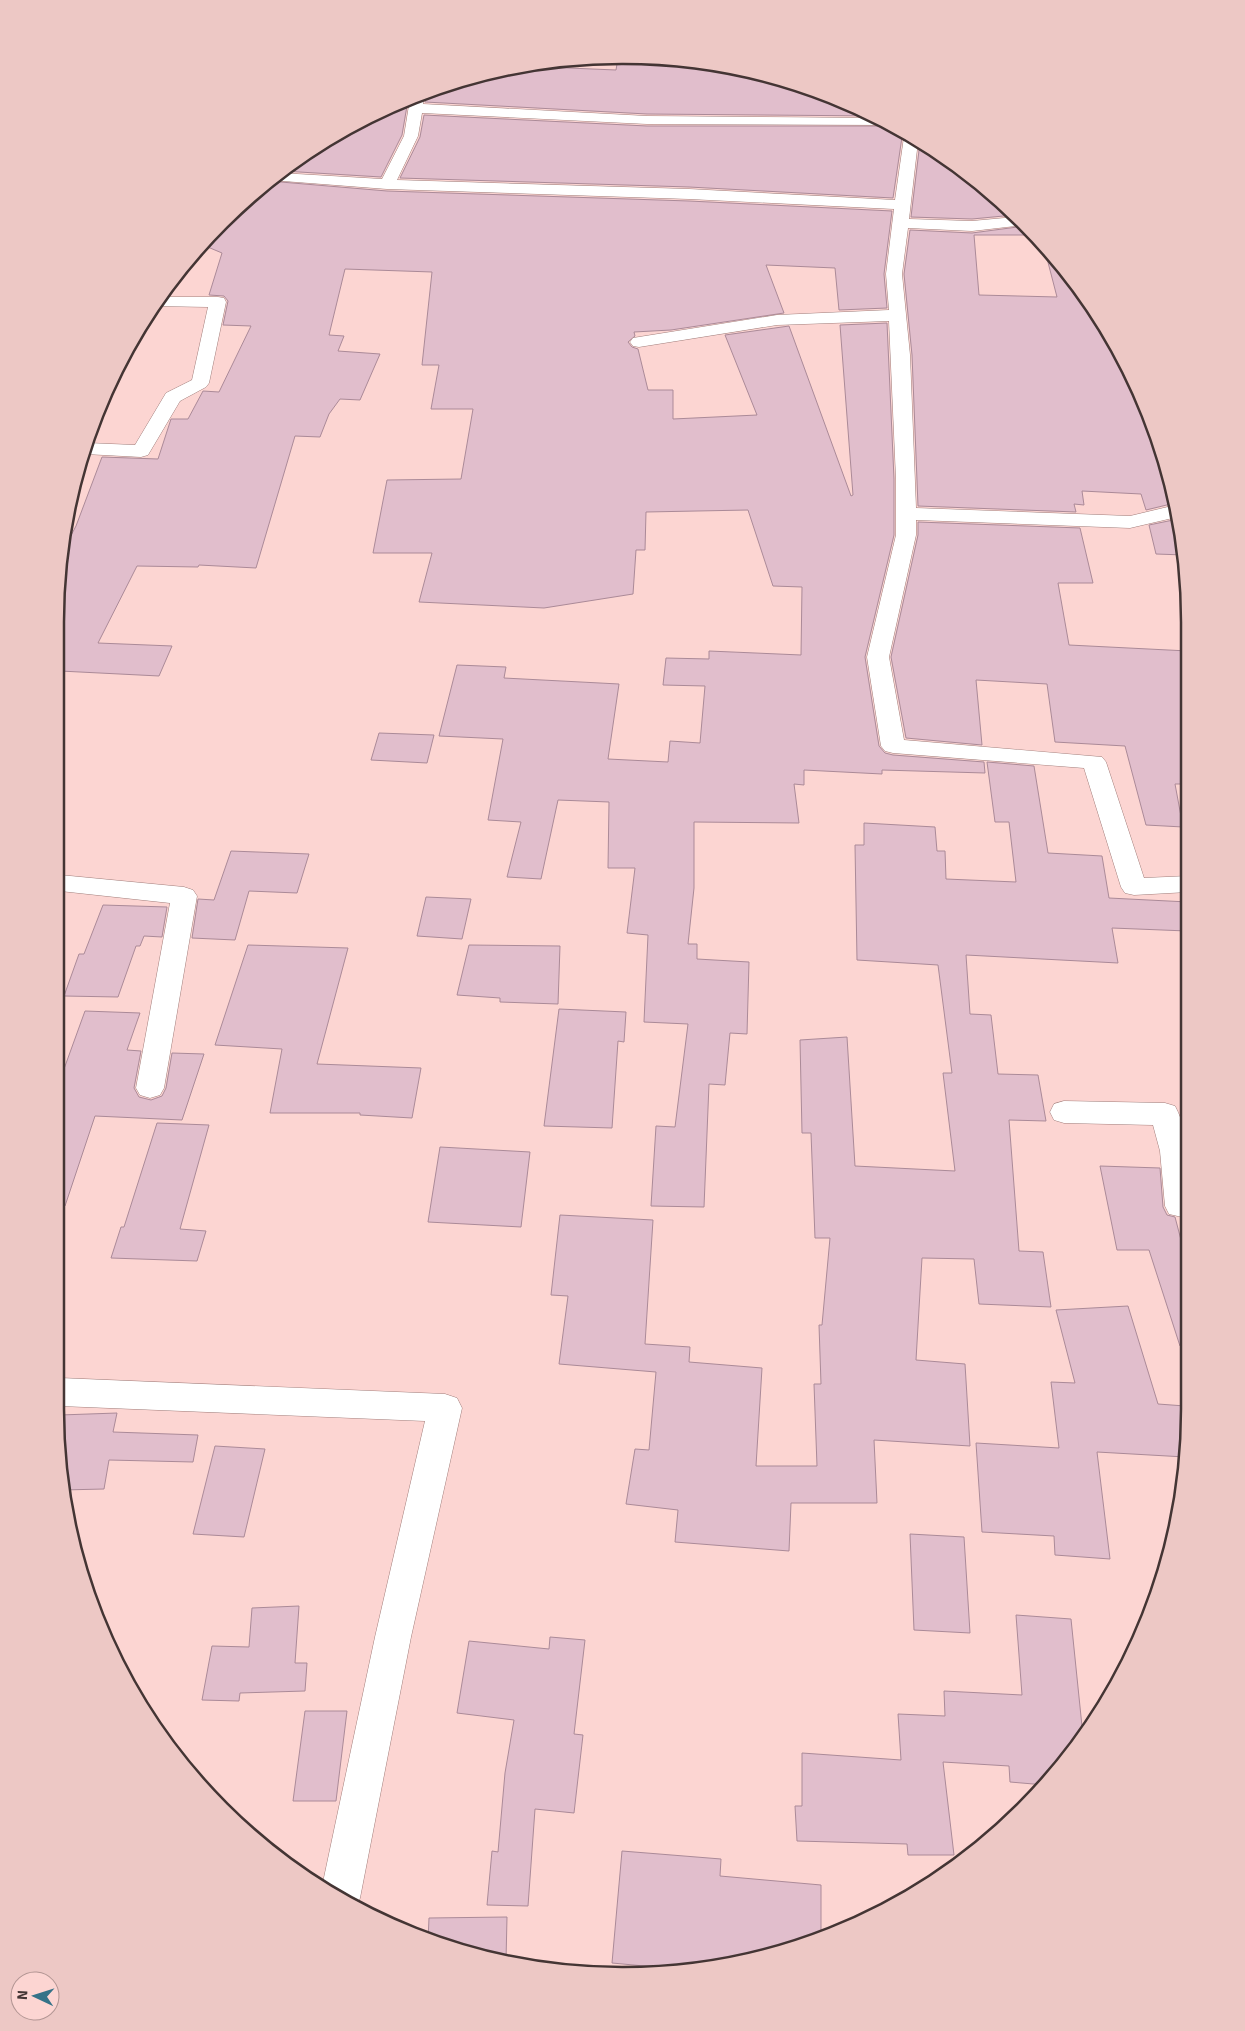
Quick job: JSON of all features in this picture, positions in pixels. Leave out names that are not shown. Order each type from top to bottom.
[{"type":"street","points":[[419,102],[639,120],[872,122]]},
{"type":"street","points":[[387,184],[411,136],[417,103]]},
{"type":"street","points":[[910,144],[894,274],[901,355],[906,535],[878,657],[893,746],[1094,762],[1134,887],[1181,884]]},
{"type":"street","points":[[284,178],[387,184],[689,194],[903,205]]},
{"type":"street","points":[[901,223],[972,226],[1012,222]]},
{"type":"street","points":[[91,449],[141,451],[173,397],[200,383],[218,302],[165,302]]},
{"type":"street","points":[[639,342],[777,320],[898,315]]},
{"type":"street","points":[[906,514],[1130,522],[1171,512]]},
{"type":"street","points":[[64,883],[184,896],[150,1088]]},
{"type":"street","points":[[1064,1112],[1166,1114],[1175,1151],[1181,1206]]},
{"type":"street","points":[[64,1392],[445,1408],[393,1637],[341,1891]]},
{"type":"building","points":[[617,64],[659,65],[732,74],[802,93],[858,116],[647,114],[425,102],[426,100],[443,93],[513,74],[562,68],[616,70]]},
{"type":"building","points":[[407,107],[402,135],[381,177],[293,172],[343,139],[375,121]]},
{"type":"building","points":[[424,115],[647,126],[879,126],[902,139],[893,198],[689,187],[400,178],[420,137]]},
{"type":"building","points":[[919,149],[963,179],[1006,216],[972,219],[911,217]]},
{"type":"building","points":[[279,182],[387,191],[689,201],[892,211],[884,274],[887,308],[839,310],[835,268],[766,265],[784,313],[671,330],[634,332],[635,336],[628,342],[632,347],[638,349],[648,390],[673,390],[673,419],[757,415],[725,335],[789,326],[851,496],[853,495],[840,325],[887,323],[894,479],[894,535],[865,657],[879,746],[885,753],[893,755],[984,762],[985,773],[882,770],[882,774],[804,770],[804,785],[794,784],[799,823],[694,822],[694,888],[688,944],[697,944],[697,959],[749,962],[747,1034],[730,1033],[725,1085],[709,1084],[704,1207],[651,1206],[656,1126],[675,1127],[688,1024],[644,1022],[648,935],[627,933],[635,868],[608,868],[609,802],[558,800],[541,879],[507,877],[521,822],[488,820],[503,739],[439,736],[457,665],[506,667],[504,678],[619,684],[608,759],[668,762],[670,741],[700,743],[705,686],[663,685],[666,658],[709,659],[709,651],[801,655],[802,587],[773,586],[748,510],[646,512],[645,550],[636,550],[633,594],[544,608],[419,602],[432,553],[373,553],[387,480],[461,479],[473,409],[431,409],[439,365],[422,365],[432,272],[345,269],[329,335],[344,336],[338,351],[380,354],[360,400],[340,399],[329,414],[320,437],[295,436],[256,568],[199,565],[198,567],[137,566],[98,643],[172,646],[159,676],[64,671],[65,586],[71,535],[102,457],[158,459],[171,419],[188,419],[203,391],[219,392],[251,326],[223,325],[228,301],[224,296],[209,295],[222,253],[208,247],[227,227]]},
{"type":"building","points":[[1018,227],[1025,235],[974,235],[979,295],[1057,297],[1047,259],[1066,282],[1087,312],[1124,375],[1152,443],[1169,504],[1146,510],[1141,494],[1082,491],[1084,505],[1074,504],[1076,512],[918,506],[912,355],[904,274],[910,230],[972,233]]},
{"type":"building","points":[[1172,520],[1177,555],[1156,554],[1149,525]]},
{"type":"building","points":[[918,522],[1080,528],[1093,583],[1058,583],[1069,645],[1181,651],[1181,784],[1175,784],[1181,827],[1146,825],[1125,746],[1055,742],[1047,684],[976,680],[982,745],[906,738],[891,657],[918,535]]},
{"type":"building","points":[[379,733],[434,735],[427,763],[371,760]]},
{"type":"building","points":[[987,762],[1034,766],[1048,853],[1102,856],[1109,898],[1181,902],[1181,931],[1112,928],[1118,963],[966,955],[970,1014],[991,1015],[998,1074],[1038,1075],[1046,1121],[1009,1120],[1019,1251],[1043,1252],[1051,1307],[979,1304],[974,1259],[922,1258],[916,1360],[965,1364],[970,1446],[874,1440],[877,1503],[791,1503],[789,1551],[675,1542],[678,1510],[626,1504],[635,1449],[649,1450],[656,1372],[559,1364],[568,1296],[551,1295],[560,1215],[653,1220],[645,1344],[690,1347],[689,1362],[762,1368],[756,1466],[817,1466],[814,1384],[821,1384],[819,1325],[822,1325],[830,1238],[815,1238],[811,1133],[802,1133],[800,1040],[847,1037],[855,1166],[955,1171],[943,1073],[952,1073],[938,965],[857,960],[855,845],[864,845],[864,823],[935,827],[937,851],[945,851],[946,879],[1016,882],[1009,822],[995,822]]},
{"type":"building","points":[[231,851],[309,854],[297,893],[249,891],[235,940],[192,938],[198,899],[214,900]]},
{"type":"building","points":[[426,897],[471,899],[462,939],[417,936]]},
{"type":"building","points":[[103,905],[167,907],[162,937],[144,936],[140,946],[136,946],[118,997],[64,996],[79,954],[84,954]]},
{"type":"building","points":[[248,945],[348,948],[317,1064],[421,1068],[412,1118],[360,1115],[360,1113],[270,1113],[282,1049],[215,1045]]},
{"type":"building","points":[[469,945],[560,946],[558,1004],[500,1002],[500,998],[457,995]]},
{"type":"building","points":[[559,1009],[626,1012],[624,1042],[618,1041],[612,1128],[544,1126]]},
{"type":"building","points":[[85,1011],[140,1013],[127,1050],[141,1051],[134,1088],[139,1097],[151,1100],[162,1096],[166,1088],[172,1053],[204,1054],[182,1120],[95,1116],[65,1206],[64,1069]]},
{"type":"building","points":[[157,1123],[209,1125],[180,1229],[206,1231],[197,1261],[111,1258],[121,1227],[124,1227]]},
{"type":"building","points":[[440,1147],[530,1152],[521,1227],[428,1222]]},
{"type":"building","points":[[1100,1166],[1160,1168],[1163,1207],[1167,1215],[1175,1217],[1181,1240],[1181,1346],[1149,1250],[1117,1250]]},
{"type":"building","points":[[1128,1306],[1158,1404],[1181,1406],[1179,1457],[1097,1452],[1110,1559],[1055,1555],[1054,1536],[982,1532],[976,1443],[1059,1448],[1051,1382],[1075,1383],[1056,1310]]},
{"type":"building","points":[[117,1413],[113,1432],[198,1435],[193,1462],[109,1460],[104,1489],[70,1490],[65,1445],[64,1415]]},
{"type":"building","points":[[215,1446],[265,1449],[244,1537],[193,1534]]},
{"type":"building","points":[[910,1534],[964,1537],[970,1633],[914,1630]]},
{"type":"building","points":[[299,1606],[295,1663],[307,1663],[305,1691],[240,1693],[239,1701],[202,1700],[212,1646],[249,1647],[252,1608]]},
{"type":"building","points":[[1016,1615],[1071,1619],[1082,1726],[1066,1749],[1036,1784],[1010,1782],[1009,1766],[943,1762],[954,1855],[908,1855],[907,1844],[797,1841],[795,1806],[802,1806],[802,1753],[901,1760],[898,1714],[945,1716],[944,1691],[1022,1695]]},
{"type":"building","points":[[550,1637],[585,1640],[574,1734],[583,1735],[574,1813],[535,1809],[528,1906],[487,1905],[492,1851],[498,1852],[505,1773],[514,1720],[457,1713],[469,1641],[549,1649]]},
{"type":"building","points":[[305,1711],[347,1711],[336,1801],[293,1801]]},
{"type":"building","points":[[622,1851],[721,1859],[720,1876],[821,1885],[821,1931],[802,1938],[732,1957],[695,1962],[648,1966],[612,1963]]},
{"type":"building","points":[[507,1917],[506,1955],[428,1932],[429,1918]]}]
